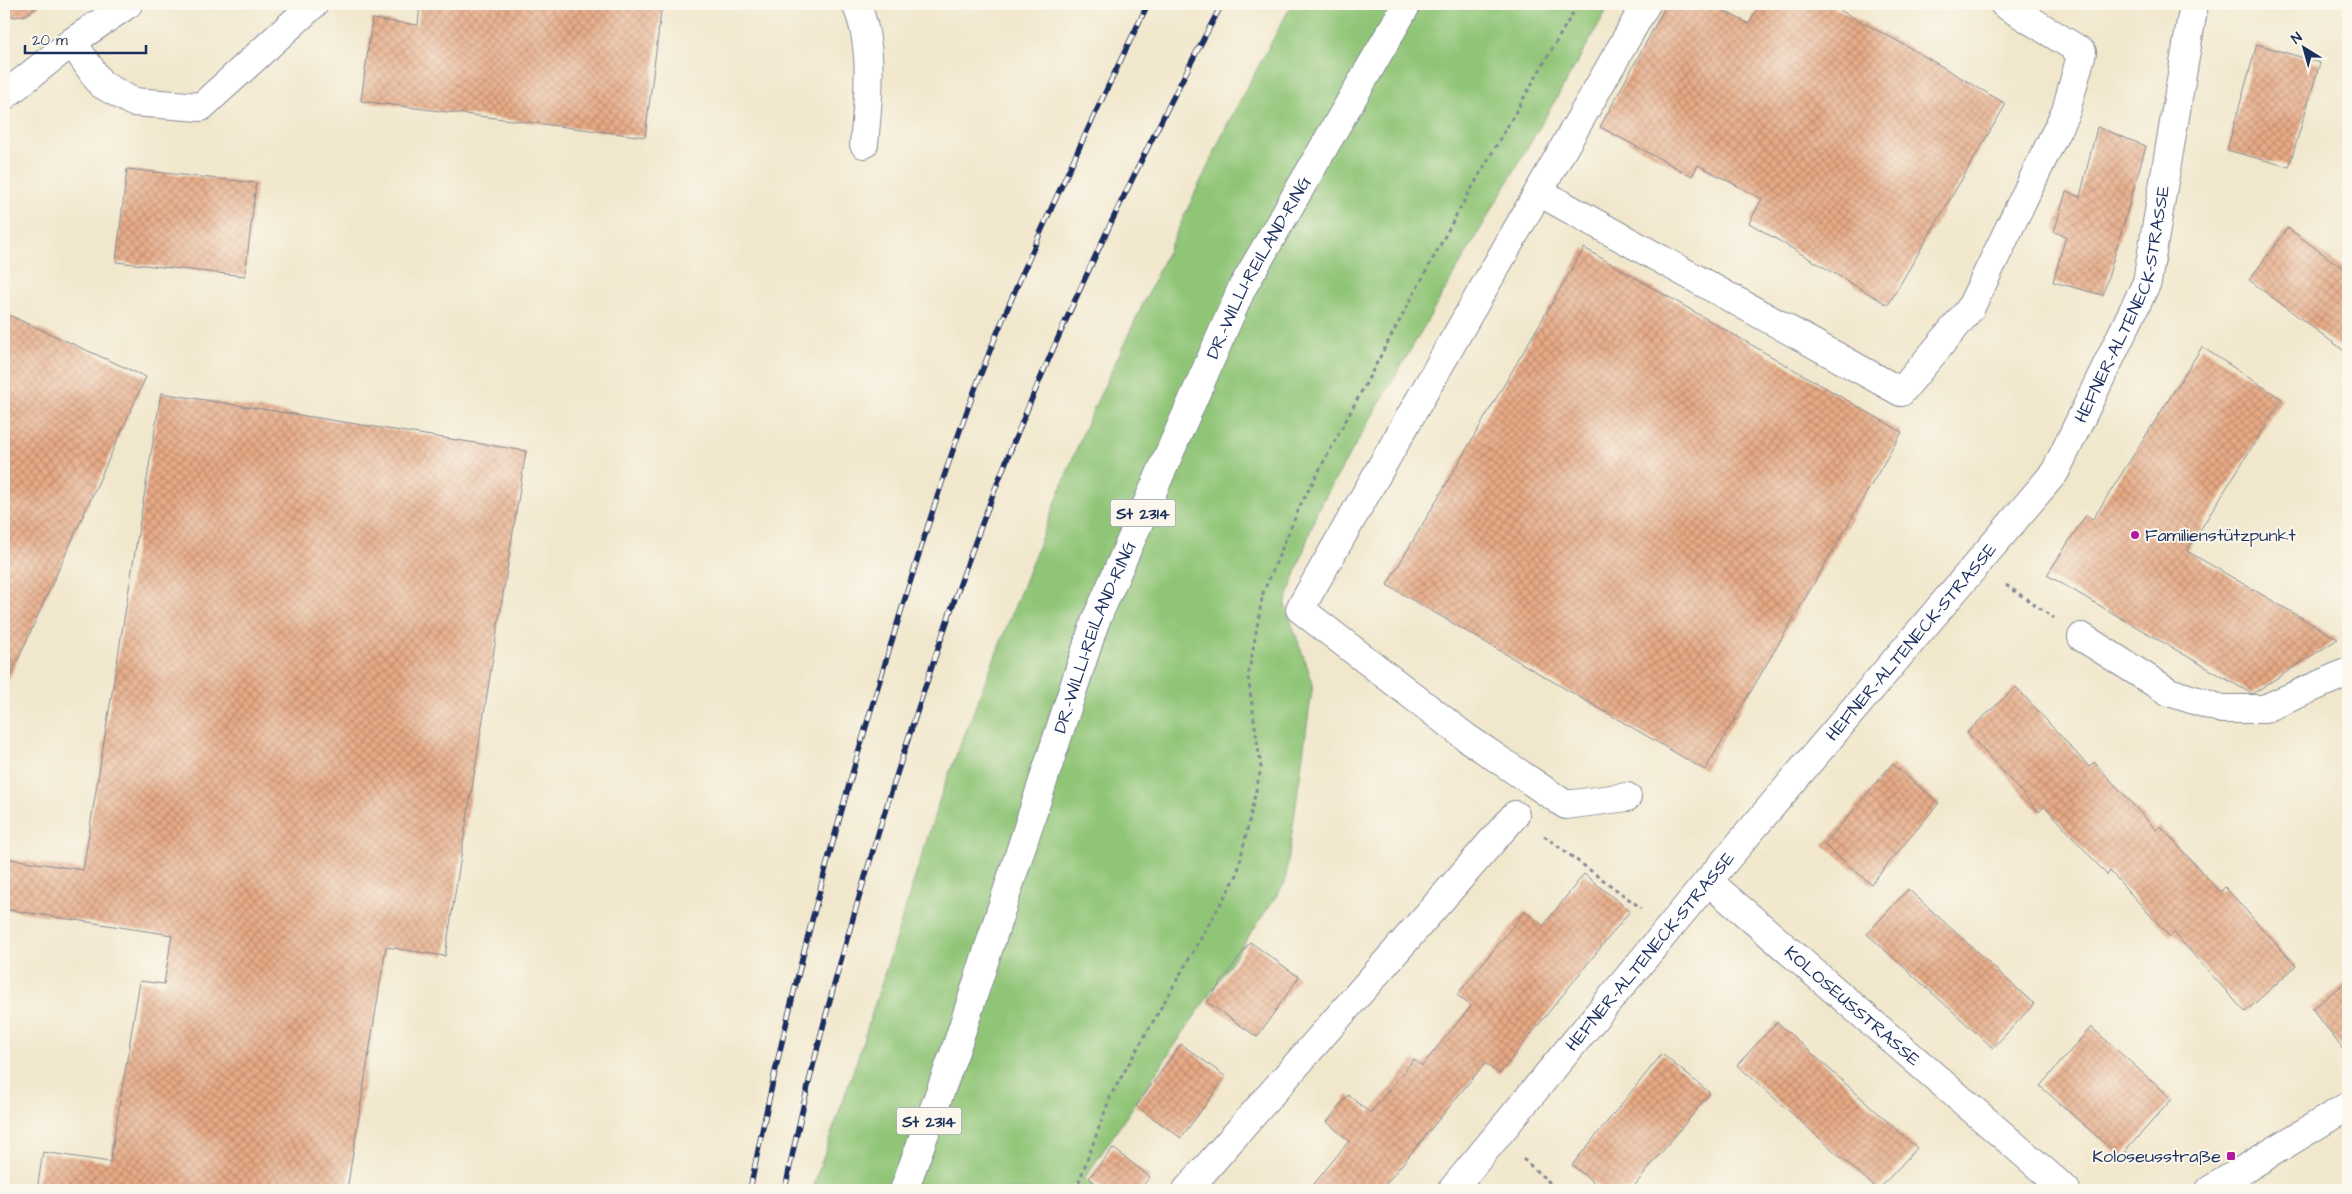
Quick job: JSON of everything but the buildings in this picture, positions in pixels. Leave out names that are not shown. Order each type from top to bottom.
[{"type":"main road","points":[[4,96],[72,42],[128,4]]},
{"type":"main road","points":[[72,42],[101,84],[133,102],[201,107],[314,4]]},
{"type":"main road","points":[[856,4],[867,45],[868,104],[864,144]]},
{"type":"main road","points":[[1627,797],[1566,804],[1467,738],[1300,609],[1646,4]]},
{"type":"main road","points":[[1538,192],[1901,392],[1970,308],[2068,103],[2082,52],[2004,4]]},
{"type":"main road","name":"HEFNER-ALTENECK-STRASSE","points":[[1452,1190],[1708,881],[2054,472],[2147,282],[2194,4]]},
{"type":"main road","name":"DR.-WILLI-REILAND-RING","points":[[904,1190],[955,1051],[1095,622],[1242,288],[1406,5]]},
{"type":"main road","points":[[2082,637],[2169,692],[2222,709],[2264,709],[2348,672]]},
{"type":"main road","points":[[1187,1190],[1516,815]]},
{"type":"main road","name":"KOLOSEUSSTRASSE","points":[[1708,881],[2066,1190]]},
{"type":"main road","points":[[2210,1190],[2348,1106]]},
{"type":"path","points":[[1977,564],[2082,637]]},
{"type":"path","points":[[1516,815],[1670,929]]},
{"type":"path","points":[[1498,1136],[1558,1190]]},
{"type":"green space","points":[[1292,4],[1611,4],[1317,511],[1285,605],[1313,683],[1285,883],[1084,1179],[1098,1190],[812,1190],[859,1054],[942,792],[1085,427],[1229,121]]},
{"type":"railway","points":[[750,1190],[779,1053],[831,849],[870,714],[942,482],[971,400],[1020,279],[1073,160],[1148,4]]},
{"type":"railway","points":[[785,1190],[817,1050],[855,912],[915,718],[973,548],[1027,409],[1088,272],[1153,137],[1222,4]]},
{"type":"place","name":"Familienstützpunkt","points":[[2135,535]]},
{"type":"place","name":"Koloseusstraße","points":[[2231,1156]]}]
